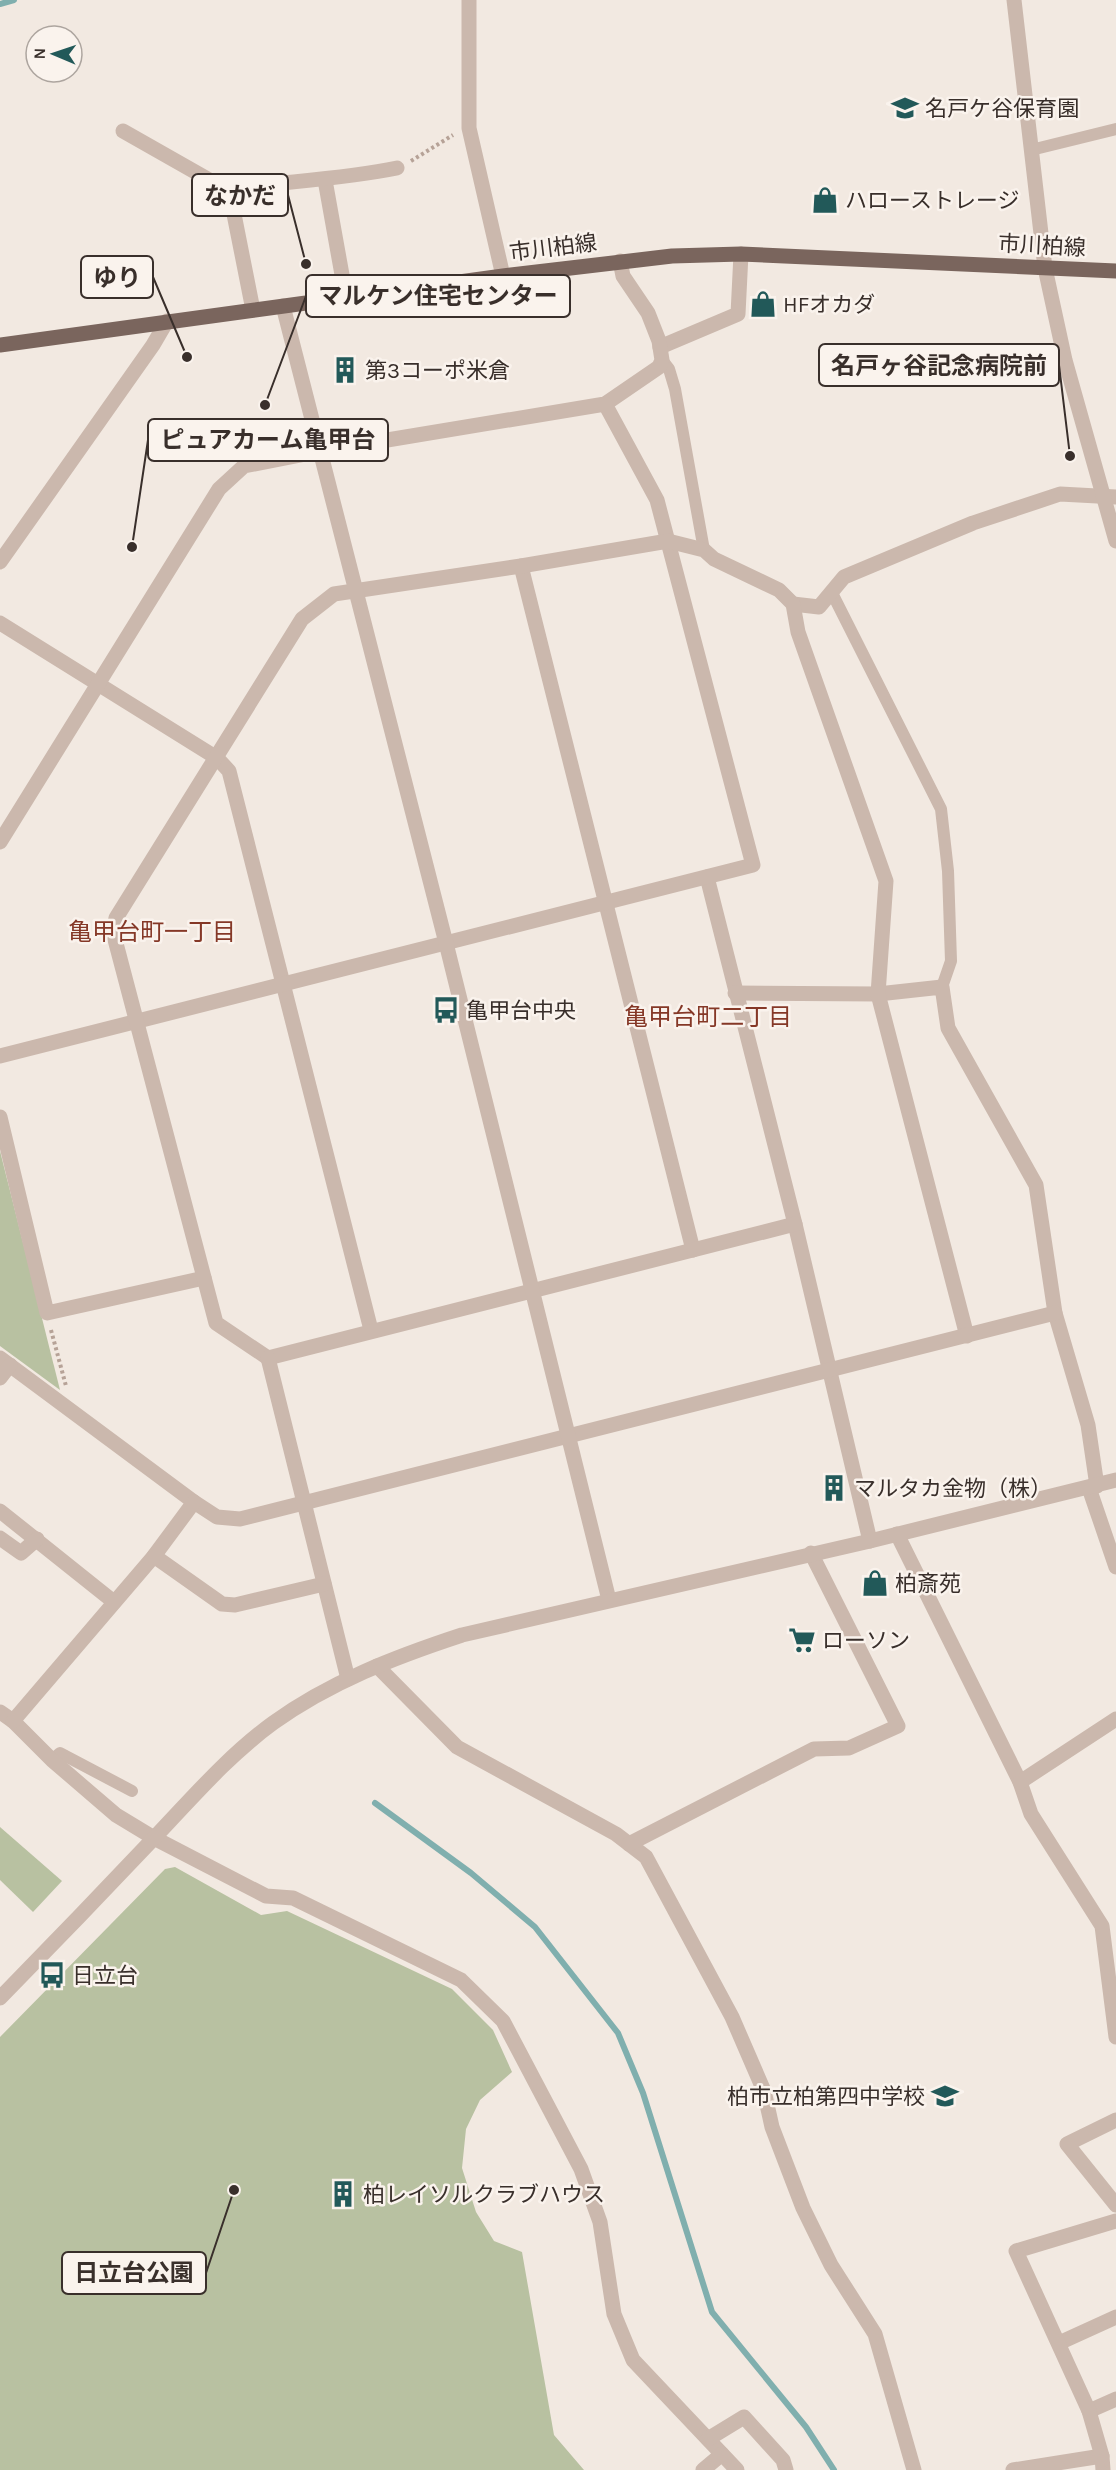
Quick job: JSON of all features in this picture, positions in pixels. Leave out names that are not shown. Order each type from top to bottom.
[{"type":"main road","name":"市川柏線","points":[[0,345],[503,276],[684,255],[741,254],[1116,271]]},
{"type":"street","points":[[469,0],[468,124],[503,276]]},
{"type":"street","points":[[1014,0],[1045,268],[1065,360],[1110,497],[1116,541]]},
{"type":"street","points":[[123,131],[234,194]]},
{"type":"street","points":[[253,310],[231,199],[237,188],[308,179],[325,180],[397,168]]},
{"type":"street","points":[[325,180],[346,297]]},
{"type":"street","points":[[661,353],[738,314],[741,254]]},
{"type":"street","points":[[0,842],[219,489],[244,466],[605,404],[659,367],[661,353],[648,313],[623,276],[620,261]]},
{"type":"street","points":[[283,306],[446,943],[609,1600]]},
{"type":"street","points":[[0,562],[153,345],[167,321]]},
{"type":"street","points":[[0,1056],[753,866],[657,500],[605,404]]},
{"type":"street","points":[[793,604],[819,607],[844,577],[973,523],[1060,494],[1110,497]]},
{"type":"street","points":[[348,1679],[268,1358],[216,1323],[113,932],[116,918],[302,620],[334,594],[668,541],[704,550],[714,559],[779,590],[793,604],[798,632],[886,881],[878,994],[966,1336]]},
{"type":"street","points":[[521,566],[693,1250]]},
{"type":"street","points":[[0,623],[217,758],[230,771],[371,1330]]},
{"type":"street","points":[[707,877],[795,1224],[870,1541]]},
{"type":"street","points":[[735,993],[878,994],[942,987],[948,1028],[1036,1185],[1055,1313],[1088,1425],[1093,1487],[1115,1560]]},
{"type":"street","points":[[0,1117],[47,1313],[204,1278]]},
{"type":"street","points":[[268,1358],[795,1224]]},
{"type":"street","points":[[0,1378],[5,1361],[194,1502],[217,1517],[240,1519],[1055,1313]]},
{"type":"street","points":[[0,1998],[213,1776],[271,1725],[308,1700],[348,1679],[462,1635],[870,1541],[1116,1480]]},
{"type":"street","points":[[194,1502],[154,1556],[114,1602],[6,1717],[116,1815],[154,1838],[266,1896],[293,1899],[461,1980],[503,2021],[585,2180],[600,2222],[614,2314],[633,2360],[737,2470]]},
{"type":"street","points":[[0,1510],[114,1602]]},
{"type":"street","points":[[897,1534],[1020,1782],[1031,1814],[1102,1926],[1116,2037]]},
{"type":"street","points":[[0,1538],[21,1553],[37,1539]]},
{"type":"street","points":[[629,1844],[814,1749],[849,1748],[898,1726],[811,1553]]},
{"type":"street","points":[[154,1556],[222,1604],[235,1605],[324,1584]]},
{"type":"street","points":[[377,1666],[457,1747],[616,1834],[646,1857],[732,2017],[764,2091],[772,2127],[803,2208],[831,2265],[875,2334],[914,2470]]},
{"type":"street","points":[[1020,1782],[1116,1719]]},
{"type":"street","points":[[1102,1926],[1116,1919]]},
{"type":"street","points":[[1116,2120],[1067,2144],[1116,2205]]},
{"type":"street","points":[[1013,2470],[1102,2463],[1089,2411],[1016,2251],[1116,2221]]},
{"type":"street","points":[[1059,2343],[1116,2318]]},
{"type":"street","points":[[1089,2411],[1116,2399]]},
{"type":"street","points":[[708,2439],[744,2417],[783,2460],[786,2470]]},
{"type":"street","points":[[703,2470],[722,2454]]},
{"type":"lane","points":[[1031,150],[1116,129]]},
{"type":"lane","points":[[661,353],[675,389],[704,550]]},
{"type":"lane","points":[[831,591],[941,809],[948,872],[951,961],[942,987]]},
{"type":"lane","points":[[52,1760],[60,1753],[132,1791]]},
{"type":"path","points":[[397,168],[428,152],[468,124]]},
{"type":"path","points":[[47,1313],[70,1410]]},
{"type":"green space","points":[[0,1151],[60,1390],[0,1346]]},
{"type":"green space","points":[[0,1827],[62,1881],[33,1912],[0,1880]]},
{"type":"green space","points":[[175,1867],[261,1915],[287,1911],[452,1989],[493,2030],[512,2072],[480,2100],[466,2129],[462,2168],[476,2212],[494,2241],[522,2252],[554,2435],[584,2470],[0,2470],[0,2037],[165,1869]]},
{"type":"waterway","points":[[0,4],[14,0]]},
{"type":"waterway","points":[[375,1803],[471,1873],[535,1927],[618,2033],[643,2093],[712,2312],[806,2427],[834,2470]]},
{"type":"place","name":"名戸ケ谷保育園","points":[[905,108]]},
{"type":"place","name":"ハローストレージ","points":[[825,200]]},
{"type":"place","name":"なかだ","points":[[306,264]]},
{"type":"place","name":"HFオカダ","points":[[763,304]]},
{"type":"place","name":"ゆり","points":[[187,357]]},
{"type":"place","name":"第3コーポ米倉","points":[[345,370]]},
{"type":"place","name":"マルケン住宅センター","points":[[265,405]]},
{"type":"place","name":"名戸ヶ谷記念病院前","points":[[1070,456]]},
{"type":"place","name":"ピュアカーム亀甲台","points":[[132,547]]},
{"type":"place","name":"亀甲台中央","points":[[446,1010]]},
{"type":"place","name":"マルタカ金物（株）","points":[[834,1488]]},
{"type":"place","name":"柏斎苑","points":[[875,1583]]},
{"type":"place","name":"ローソン","points":[[802,1640]]},
{"type":"place","name":"日立台","points":[[52,1975]]},
{"type":"place","name":"柏市立柏第四中学校","points":[[945,2096]]},
{"type":"place","name":"日立台公園","points":[[234,2190]]},
{"type":"place","name":"柏レイソルクラブハウス","points":[[343,2194]]},
{"type":"district","name":"亀甲台町一丁目","points":[[152,932]]},
{"type":"district","name":"亀甲台町二丁目","points":[[708,1017]]}]
